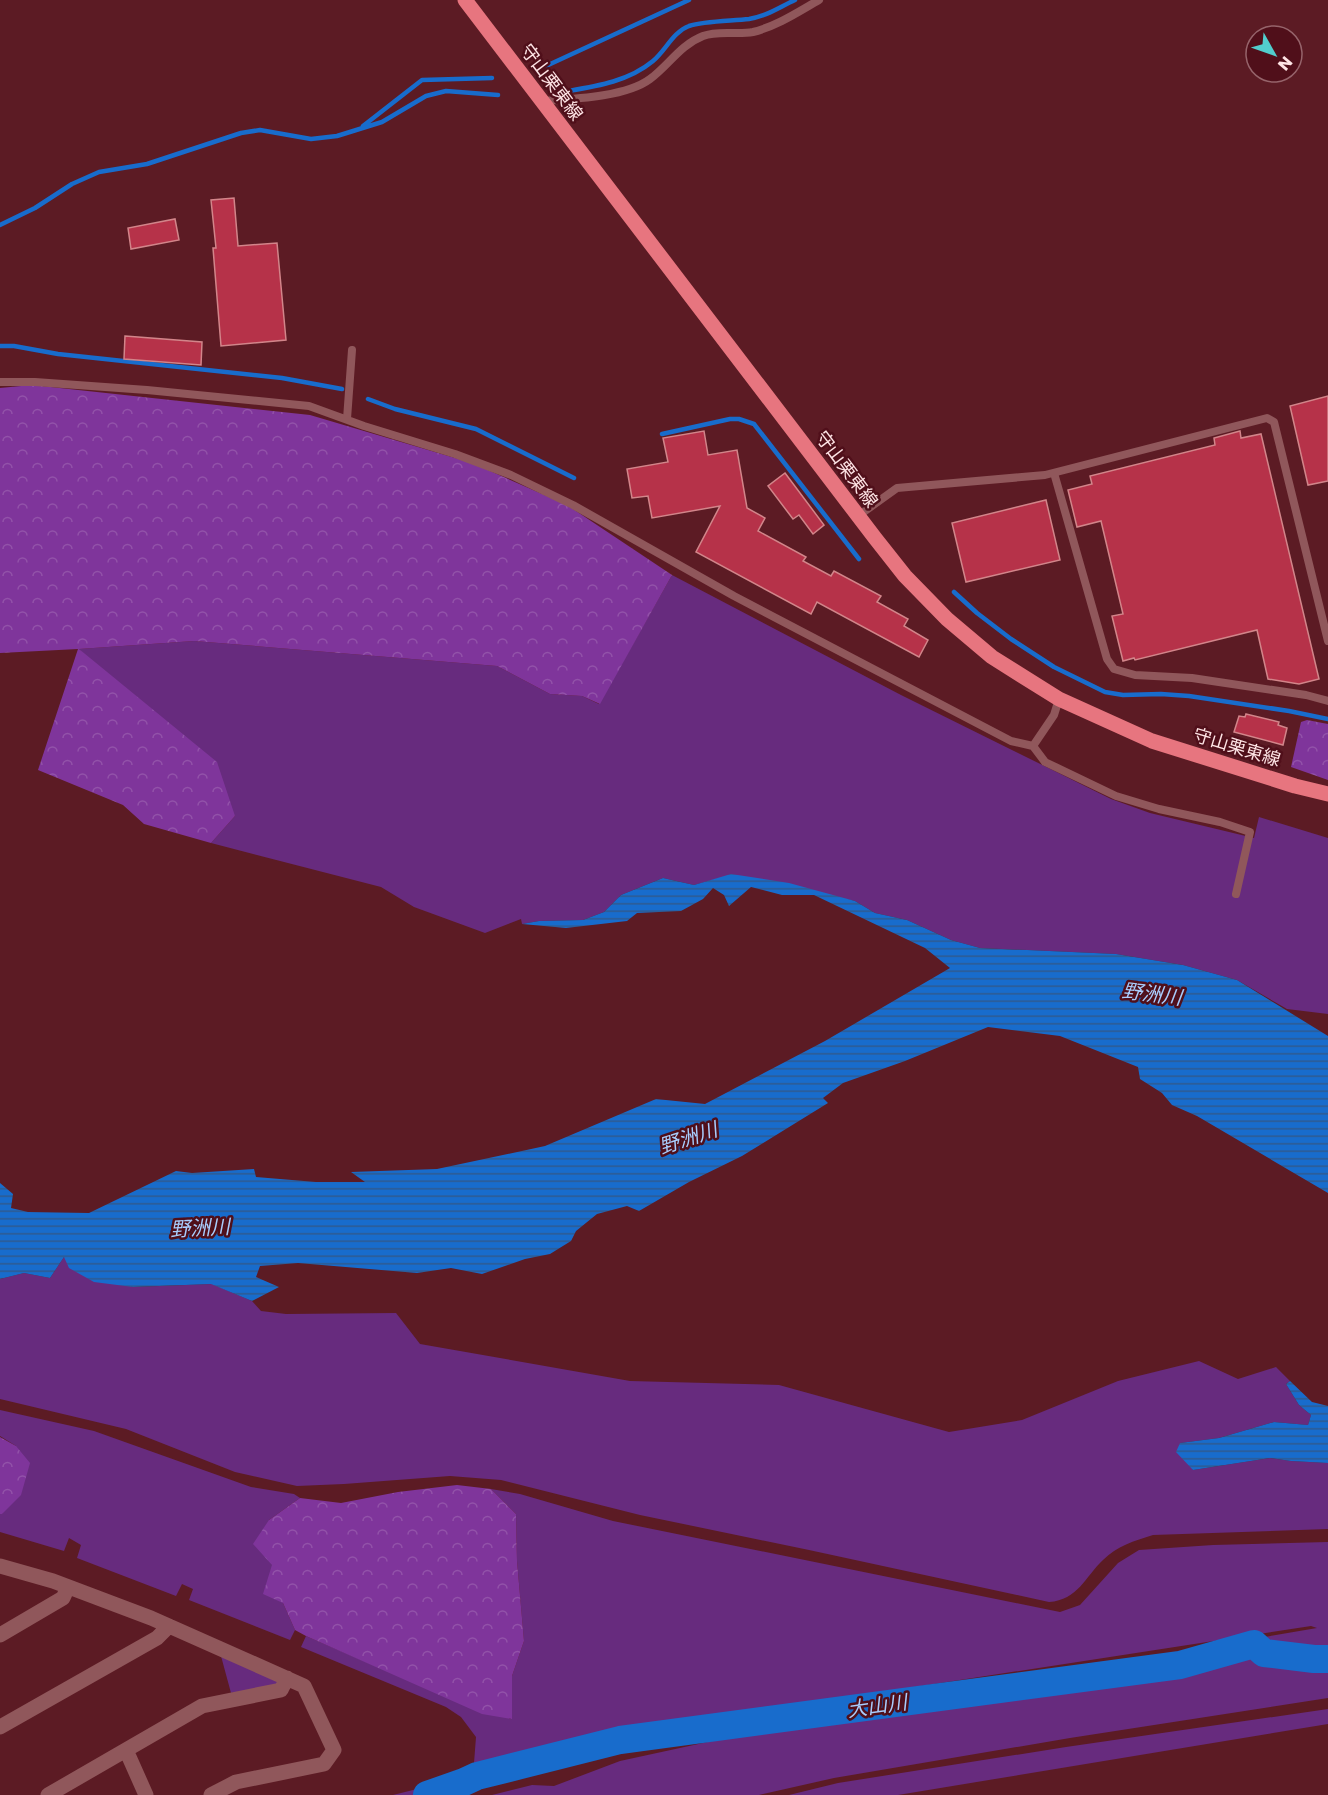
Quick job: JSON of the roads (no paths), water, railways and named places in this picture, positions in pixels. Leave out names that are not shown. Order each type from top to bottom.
[{"type":"main road","name":"守山栗東線","points":[[465,0],[858,516],[905,576],[947,619],[992,657],[1059,699],[1152,741],[1295,786],[1328,794]]},
{"type":"street","points":[[0,1566],[68,1587],[169,1626],[304,1686],[334,1750],[324,1764],[236,1782],[211,1795]]},
{"type":"street","points":[[0,1635],[63,1598],[68,1587]]},
{"type":"street","points":[[0,1727],[157,1638],[169,1626]]},
{"type":"street","points":[[48,1795],[202,1706],[281,1690],[287,1678]]},
{"type":"street","points":[[126,1750],[146,1795]]},
{"type":"lane","points":[[542,101],[580,99],[630,89],[649,79],[688,42],[706,34],[752,32],[785,20],[819,0]]},
{"type":"lane","points":[[347,419],[352,350]]},
{"type":"lane","points":[[0,382],[124,388],[309,406],[466,458],[511,476],[573,505],[734,596],[919,694],[1011,741],[1033,746],[1045,762],[1116,796],[1159,809],[1220,822],[1250,832],[1236,894]]},
{"type":"lane","points":[[858,516],[897,488],[1045,475],[1267,418],[1274,422],[1328,641]]},
{"type":"lane","points":[[1054,473],[1107,659],[1114,669],[1135,675],[1192,678],[1306,695],[1328,701]]},
{"type":"lane","points":[[1033,746],[1054,715],[1059,699]]},
{"type":"water","name":"野洲川","points":[[731,874],[789,883],[855,901],[875,913],[907,920],[951,940],[980,948],[1116,954],[1183,965],[1237,980],[1328,1036],[1328,1193],[1197,1116],[1172,1105],[1162,1093],[1140,1079],[1138,1067],[1060,1036],[988,1027],[905,1061],[843,1083],[823,1098],[828,1103],[742,1156],[689,1182],[639,1211],[627,1206],[597,1214],[576,1231],[571,1241],[550,1254],[525,1259],[482,1274],[451,1268],[417,1273],[298,1263],[260,1266],[256,1277],[279,1287],[252,1301],[211,1284],[133,1287],[94,1282],[69,1268],[64,1257],[50,1278],[24,1273],[0,1279],[0,1183],[13,1194],[11,1208],[28,1212],[89,1213],[176,1171],[192,1173],[254,1169],[256,1177],[316,1182],[365,1182],[351,1172],[437,1169],[545,1146],[656,1099],[705,1104],[825,1041],[950,968],[925,948],[814,895],[782,895],[751,887],[729,906],[724,895],[713,888],[703,899],[681,911],[637,913],[627,921],[566,928],[522,924],[539,921],[583,920],[604,912],[621,895],[663,878],[694,885]]},
{"type":"water","points":[[1290,1381],[1312,1402],[1328,1406],[1328,1463],[1270,1458],[1193,1470],[1176,1452],[1180,1443],[1219,1438],[1274,1422],[1308,1425],[1311,1415],[1299,1405],[1286,1384]]},
{"type":"waterway","points":[[546,66],[689,0]]},
{"type":"waterway","points":[[568,91],[602,85],[644,68],[658,57],[678,32],[689,26],[755,18],[795,0]]},
{"type":"waterway","points":[[363,126],[422,80],[492,78]]},
{"type":"waterway","points":[[0,225],[35,208],[72,184],[99,172],[147,164],[241,133],[260,130],[311,139],[337,136],[382,122],[426,96],[446,91],[498,95]]},
{"type":"waterway","points":[[0,346],[282,378],[342,389]]},
{"type":"waterway","points":[[368,399],[395,409],[476,429],[574,478]]},
{"type":"waterway","points":[[662,434],[730,419],[739,419],[754,424],[859,559]]},
{"type":"waterway","points":[[954,592],[1011,639],[1054,667],[1105,692],[1123,695],[1189,696],[1328,719]]},
{"type":"waterway","name":"大山川","points":[[427,1795],[477,1776],[620,1740],[1180,1665],[1254,1644],[1264,1653],[1328,1659]]}]
